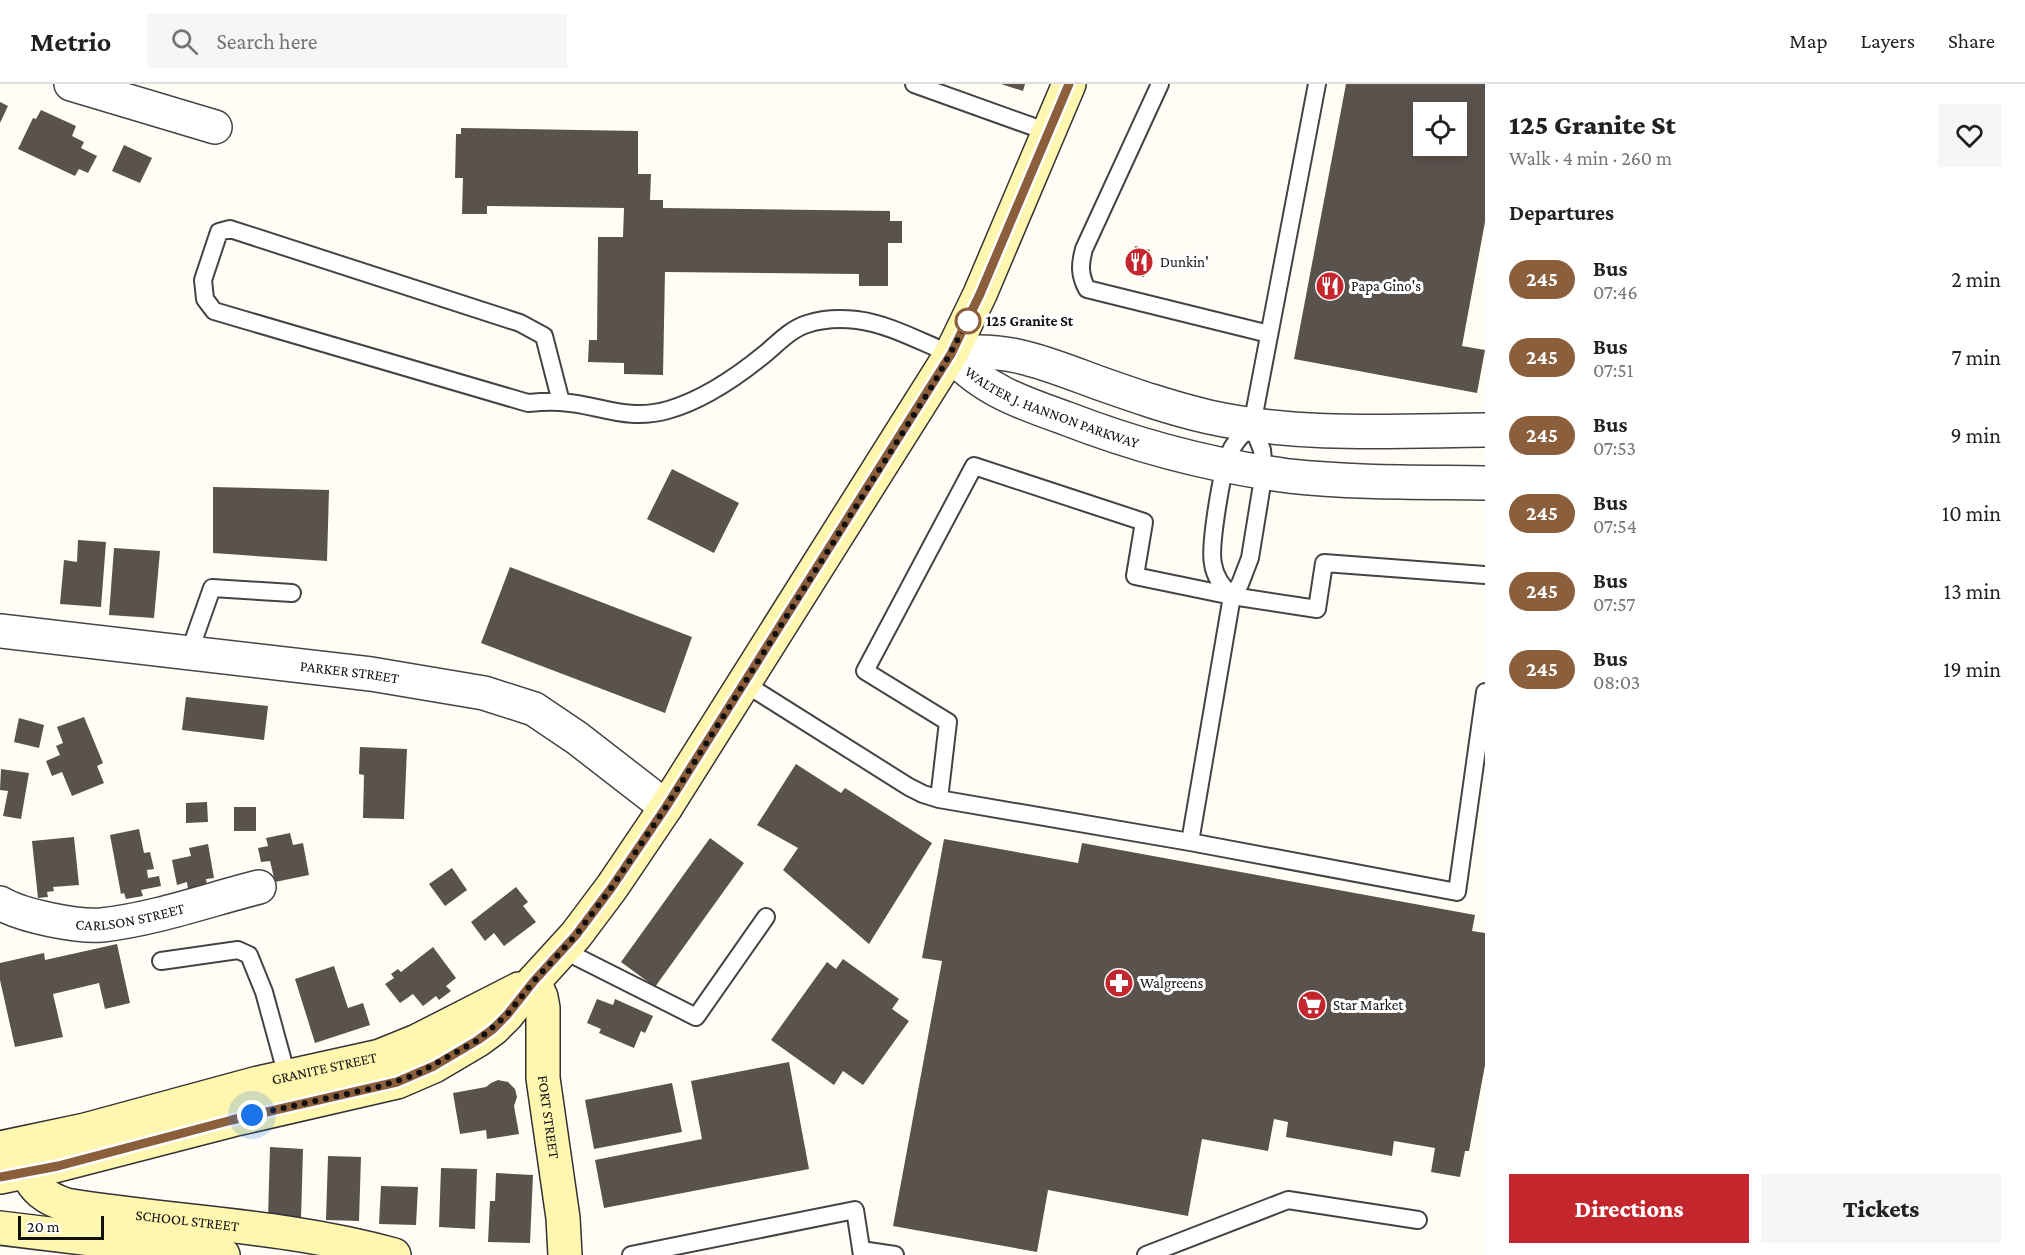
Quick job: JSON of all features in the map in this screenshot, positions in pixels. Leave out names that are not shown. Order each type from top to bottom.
[{"type":"main road","name":"GRANITE STREET","points":[[13,1175],[271,1110],[378,1087],[415,1075],[493,1029],[563,950],[607,895],[666,807],[951,354],[980,294],[1069,84]]},
{"type":"main road","name":"GRANITE STREET","points":[[0,1150],[397,1050],[435,1033],[534,981]]},
{"type":"main road","name":"FORT STREET","points":[[534,981],[543,1008],[543,1078],[563,1218],[565,1255]]},
{"type":"main road","name":"SCHOOL STREET","points":[[0,1150],[16,1158],[13,1175],[45,1196],[66,1205],[312,1237],[394,1255]]},
{"type":"main road","name":"SCHOOL STREET","points":[[0,1228],[222,1255]]},
{"type":"street","points":[[72,84],[132,93],[215,127]]},
{"type":"street","name":"WALTER J. HANNON PARKWAY","points":[[951,354],[986,351],[1023,357],[1185,411],[1252,425],[1338,431],[1485,430]]},
{"type":"street","name":"WALTER J. HANNON PARKWAY","points":[[951,354],[976,378],[1011,398],[1129,441],[1225,465],[1264,472],[1333,479],[1485,483]]},
{"type":"street","name":"PARKER STREET","points":[[0,631],[371,674],[484,693],[534,708],[577,738],[666,807]]},
{"type":"street","name":"CARLSON STREET","points":[[0,903],[51,920],[100,925],[150,915],[259,887]]},
{"type":"lane","points":[[914,84],[1048,132]]},
{"type":"lane","points":[[1160,84],[1084,249],[1079,266],[1082,279],[1087,289],[1269,334]]},
{"type":"lane","points":[[1190,842],[1232,596],[1240,584],[1250,558],[1264,472],[1262,450],[1252,425],[1317,84]]},
{"type":"lane","points":[[561,402],[544,336],[520,323],[230,229],[219,232],[203,280],[205,299],[214,311],[528,403],[561,402],[625,414],[652,414],[668,410],[699,398],[750,365],[791,332],[805,324],[823,320],[858,320],[874,324],[951,354]]},
{"type":"lane","points":[[1232,596],[1216,576],[1211,550],[1225,465],[1235,442],[1252,425]]},
{"type":"lane","points":[[939,799],[948,722],[865,671],[974,466],[1144,522],[1135,576],[1232,596],[1317,609],[1324,563],[1485,575]]},
{"type":"lane","points":[[189,653],[212,588],[292,593]]},
{"type":"lane","points":[[744,683],[909,787],[939,799],[1190,842],[1457,892],[1485,692]]},
{"type":"lane","points":[[563,950],[696,1017],[766,917]]},
{"type":"lane","points":[[161,961],[238,950],[249,955],[264,992],[287,1076]]},
{"type":"lane","points":[[1146,1255],[1288,1200],[1418,1220]]},
{"type":"lane","points":[[631,1255],[855,1210],[861,1252],[895,1255]]},
{"type":"building","points":[[1001,84],[1025,84],[1023,91]]},
{"type":"building","points":[[1346,84],[1485,84],[1485,222],[1462,346],[1485,350],[1477,393],[1294,359]]},
{"type":"building","points":[[0,102],[8,106],[0,123]]},
{"type":"building","points":[[41,110],[76,126],[72,136],[84,142],[81,148],[97,156],[88,173],[79,169],[75,176],[18,149],[33,118],[36,119]]},
{"type":"building","points":[[461,128],[638,131],[638,174],[651,174],[650,200],[663,200],[663,208],[890,211],[890,221],[902,221],[902,243],[888,243],[888,286],[859,286],[859,274],[665,272],[663,375],[624,374],[624,363],[588,362],[589,340],[597,340],[598,237],[623,237],[624,208],[487,206],[487,214],[462,214],[463,178],[455,178],[456,134],[461,134]]},
{"type":"building","points":[[124,145],[152,158],[140,183],[112,171]]},
{"type":"building","name":"Dunkin'","points":[[1135,246],[1150,250],[1144,277],[1129,273]]},
{"type":"building","points":[[672,469],[739,503],[714,553],[647,519]]},
{"type":"building","points":[[213,487],[329,490],[327,561],[213,553]]},
{"type":"building","points":[[78,540],[106,542],[101,607],[60,604],[64,560],[77,562]]},
{"type":"building","points":[[114,548],[160,551],[154,618],[109,615]]},
{"type":"building","points":[[510,567],[692,637],[665,713],[481,643]]},
{"type":"building","points":[[186,697],[268,706],[264,740],[182,730]]},
{"type":"building","points":[[84,717],[103,763],[97,766],[104,783],[72,796],[62,772],[52,776],[46,761],[60,755],[56,746],[63,743],[57,727]]},
{"type":"building","points":[[19,718],[44,725],[39,748],[14,742]]},
{"type":"building","points":[[360,747],[407,749],[404,819],[363,818],[364,775],[359,774]]},
{"type":"building","points":[[796,764],[841,793],[845,788],[932,843],[869,944],[783,870],[798,848],[757,825]]},
{"type":"building","points":[[1,769],[29,773],[21,819],[3,816],[8,791],[0,790]]},
{"type":"building","points":[[207,802],[208,822],[186,823],[186,803]]},
{"type":"building","points":[[234,807],[256,807],[256,831],[234,831]]},
{"type":"building","points":[[139,829],[144,853],[150,852],[154,869],[147,870],[148,878],[159,876],[161,886],[141,890],[143,896],[126,899],[124,893],[121,894],[110,835]]},
{"type":"building","points":[[290,833],[293,845],[303,843],[309,875],[275,882],[270,861],[261,862],[258,848],[268,846],[266,838]]},
{"type":"building","points":[[74,837],[79,885],[53,887],[54,891],[47,892],[48,897],[38,898],[32,841]]},
{"type":"building","points":[[710,838],[744,863],[655,987],[621,962]]},
{"type":"building","points":[[944,839],[1078,863],[1082,843],[1475,915],[1472,931],[1485,933],[1485,1065],[1469,1151],[1465,1151],[1460,1177],[1431,1172],[1435,1148],[1394,1141],[1392,1156],[1286,1137],[1288,1122],[1274,1119],[1268,1151],[1202,1139],[1188,1216],[1048,1190],[1037,1252],[893,1226],[942,961],[922,958]]},
{"type":"building","points":[[208,844],[214,878],[206,879],[207,886],[188,889],[187,882],[177,885],[172,860],[191,856],[189,848]]},
{"type":"building","points":[[452,868],[467,890],[445,906],[429,884]]},
{"type":"building","points":[[516,887],[528,902],[523,906],[536,922],[504,946],[494,933],[485,941],[471,922]]},
{"type":"building","points":[[117,944],[130,1003],[105,1009],[99,983],[53,994],[63,1037],[15,1047],[0,980],[0,963],[44,953],[45,960]]},
{"type":"building","points":[[433,947],[456,978],[446,986],[451,991],[439,1000],[436,996],[423,1006],[413,994],[400,1003],[385,984],[394,978],[391,974],[398,969],[401,972]]},
{"type":"building","points":[[843,959],[899,999],[892,1009],[909,1021],[863,1085],[843,1071],[834,1085],[771,1040],[827,962],[836,969]]},
{"type":"building","points":[[334,966],[348,1008],[363,1003],[370,1025],[315,1043],[295,979]]},
{"type":"building","points":[[597,999],[613,1005],[615,999],[653,1016],[645,1033],[641,1031],[634,1048],[599,1033],[601,1029],[587,1023]]},
{"type":"building","points":[[789,1062],[809,1169],[604,1208],[595,1160],[702,1139],[691,1081]]},
{"type":"building","points":[[498,1080],[508,1082],[515,1089],[517,1097],[514,1106],[519,1134],[487,1139],[486,1130],[460,1134],[453,1093],[486,1087]]},
{"type":"building","points":[[672,1083],[682,1132],[594,1149],[585,1100]]},
{"type":"building","points":[[270,1147],[303,1149],[301,1219],[268,1218]]},
{"type":"building","points":[[328,1156],[361,1157],[359,1221],[326,1220]]},
{"type":"building","points":[[441,1168],[477,1169],[475,1229],[439,1227]]},
{"type":"building","points":[[496,1173],[533,1175],[530,1243],[488,1242],[490,1201],[495,1201]]},
{"type":"building","points":[[381,1186],[418,1187],[416,1225],[379,1224]]},
{"type":"bus line","name":"245","points":[[0,1177],[58,1166],[271,1110],[397,1082],[434,1066],[478,1040],[507,1015],[576,935],[612,887],[666,807],[934,383],[967,324],[1069,84]]},
{"type":"place","name":"Dunkin'","points":[[1139,262]]},
{"type":"place","name":"Papa Gino's","points":[[1330,286]]},
{"type":"place","name":"125 Granite St","points":[[968,321]]},
{"type":"place","name":"Walgreens","points":[[1119,983]]},
{"type":"place","name":"Star Market","points":[[1312,1005]]},
{"type":"route","points":[[252,1115],[378,1087],[415,1075],[478,1040],[507,1015],[596,910],[666,807],[934,383],[968,321]]}]
